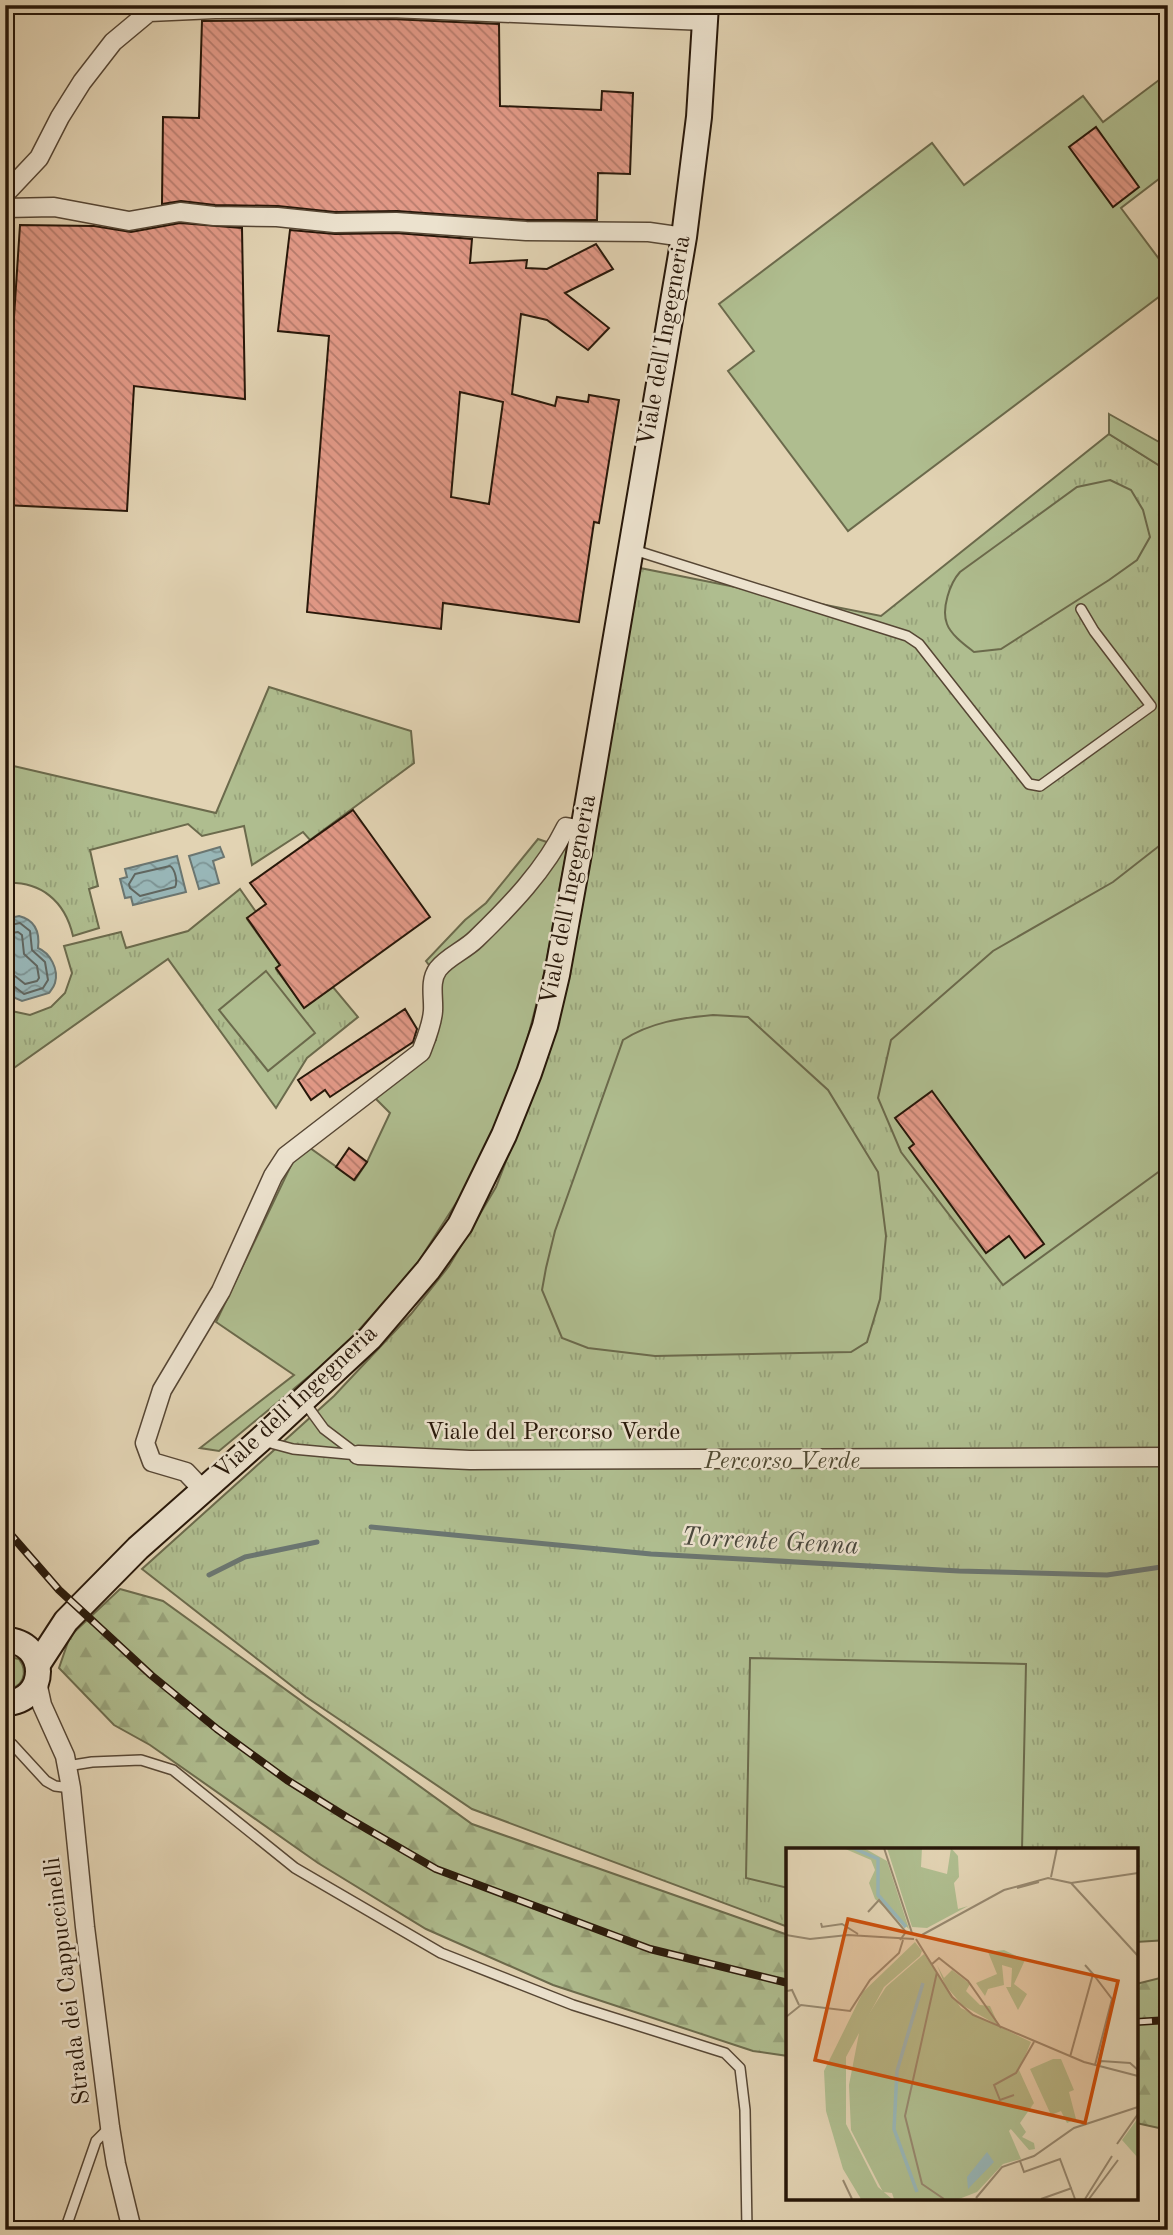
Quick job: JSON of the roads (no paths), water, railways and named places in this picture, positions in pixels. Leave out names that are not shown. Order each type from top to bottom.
[{"type":"street","points":[[5,194],[39,158],[82,82],[113,42],[149,12],[391,8],[705,13]]},
{"type":"street","name":"Viale dell'Ingegneria","points":[[12,1702],[26,1696],[66,1621],[138,1548],[370,1338],[428,1270],[460,1225],[485,1178],[529,1073],[545,1026],[583,830],[684,237],[699,117],[705,13]]},
{"type":"street","points":[[5,208],[54,207],[130,221],[180,212],[335,223],[396,222],[526,231],[649,232],[684,237]]},
{"type":"street","points":[[203,1490],[186,1472],[152,1462],[145,1443],[162,1390],[221,1291],[272,1176],[286,1156],[421,1052],[433,1012],[433,982],[438,969],[475,941],[514,900],[550,856],[566,827],[583,830]]},
{"type":"street","name":"Viale del Percorso Verde","points":[[358,1455],[470,1460],[1168,1457]]},
{"type":"street","name":"Viale dell'Ingegneria","points":[[11,1641],[40,1635],[66,1621]]},
{"type":"street","points":[[11,1641],[30,1650],[37,1673]]},
{"type":"street","name":"Strada dei Cappuccinelli","points":[[37,1673],[42,1704],[65,1756],[71,1788],[110,2127],[132,2230]]},
{"type":"street","name":"Strada dei Cappuccinelli","points":[[12,1702],[51,1728]]},
{"type":"lane","points":[[630,549],[907,636],[919,644],[1028,784],[1040,786],[1151,706],[1094,631],[1081,609]]},
{"type":"lane","points":[[303,1400],[324,1429],[358,1455]]},
{"type":"lane","name":"Viale del Percorso Verde","points":[[260,1440],[293,1449],[358,1455]]},
{"type":"lane","points":[[5,1748],[12,1744],[46,1781],[55,1786],[71,1788]]},
{"type":"lane","points":[[67,1766],[141,1760],[173,1770],[295,1868],[441,1953],[573,2005],[725,2053],[740,2068],[746,2110],[747,2230]]},
{"type":"lane","points":[[65,2230],[96,2141],[110,2127]]},
{"type":"water","points":[[220,847],[224,857],[213,861],[219,883],[199,889],[189,856]]},
{"type":"water","points":[[177,856],[186,892],[133,905],[131,897],[125,898],[120,879],[127,877],[125,869]]},
{"type":"water","points":[[19,916],[33,924],[38,937],[38,948],[52,962],[56,972],[54,986],[49,993],[22,1001],[15,998],[5,986],[5,919]]},
{"type":"waterway","name":"Torrente Genna","points":[[371,1527],[651,1554],[959,1571],[1107,1575],[1168,1566]]},
{"type":"waterway","name":"Torrente Genna","points":[[209,1575],[245,1557],[317,1542]]},
{"type":"railway","points":[[5,1528],[59,1590],[151,1675],[217,1729],[287,1780],[348,1818],[436,1869],[650,1949],[786,1983]]},
{"type":"railway","points":[[1138,2022],[1168,2020]]},
{"type":"park label","name":"Percorso Verde","points":[[782,1462]]}]
